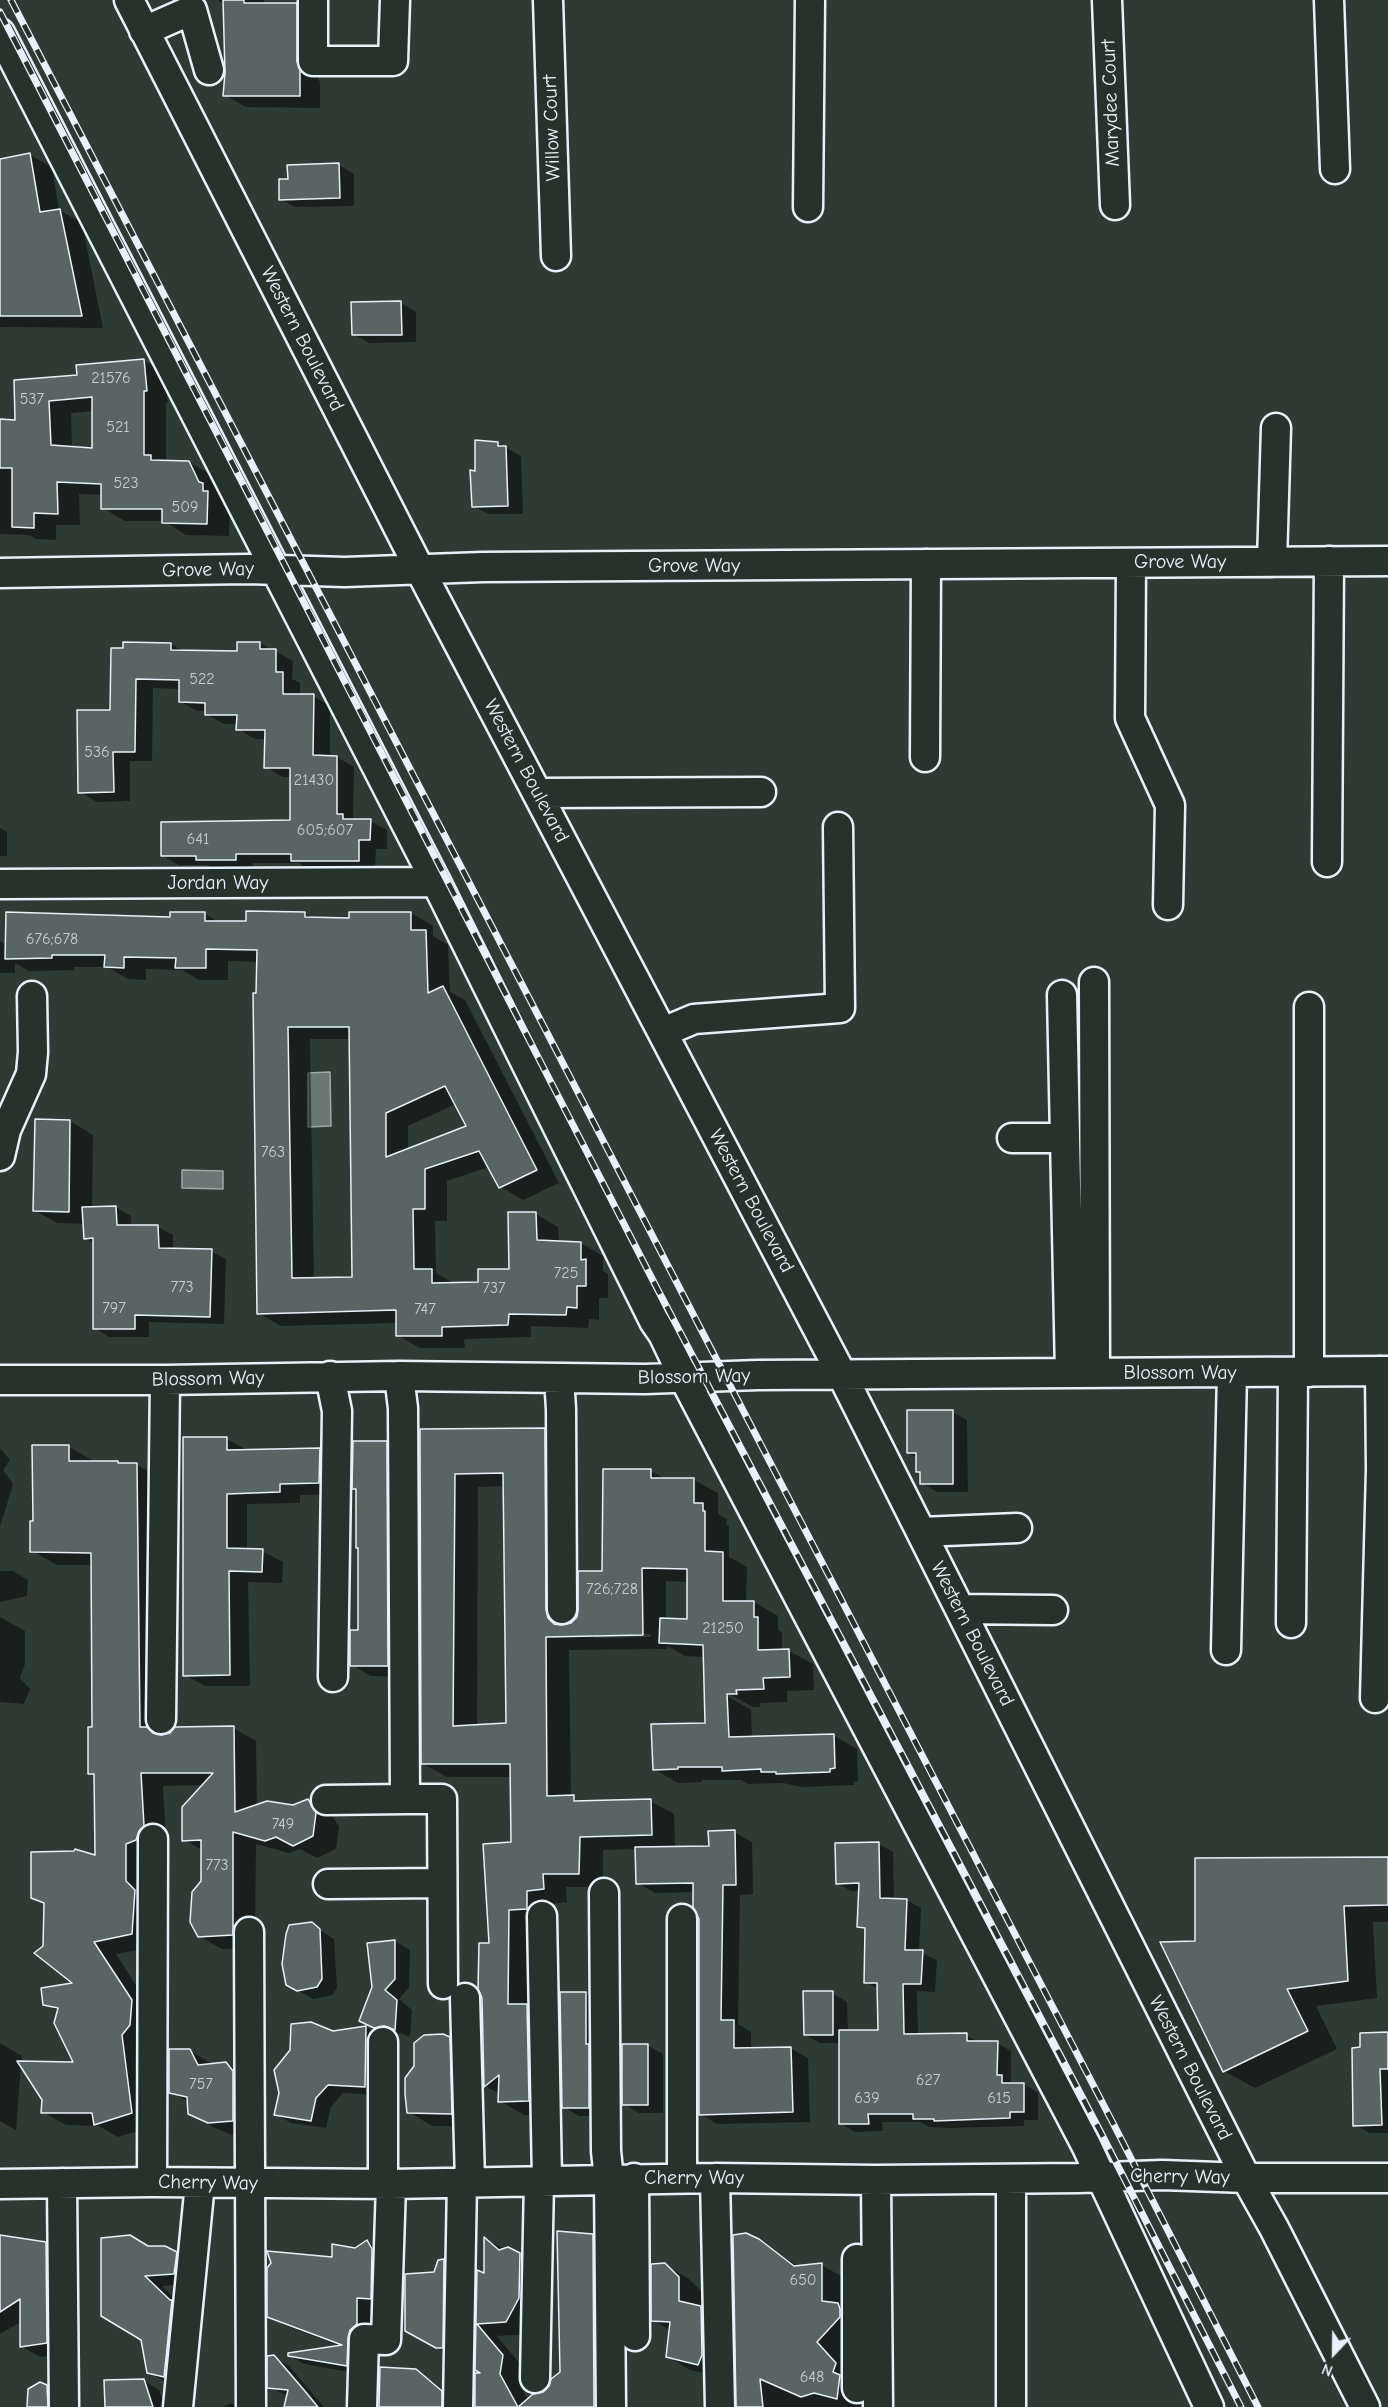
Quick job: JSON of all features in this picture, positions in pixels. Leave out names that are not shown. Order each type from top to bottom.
[{"type":"street","name":"Western Boulevard","points":[[129,0],[419,568],[842,1375],[1246,2178],[1365,2407]]},
{"type":"street","points":[[313,0],[313,61],[393,61],[395,0]]},
{"type":"street","name":"Willow Court","points":[[548,0],[556,256]]},
{"type":"street","points":[[808,207],[810,0]]},
{"type":"street","name":"Marydee Court","points":[[1107,0],[1114,205]]},
{"type":"street","points":[[1329,0],[1335,169]]},
{"type":"street","points":[[144,31],[192,10],[209,70]]},
{"type":"street","points":[[0,33],[436,882],[684,1378],[1042,2061],[1101,2178],[1209,2407]]},
{"type":"street","points":[[1272,562],[1276,428]]},
{"type":"street","points":[[1327,862],[1329,561]]},
{"type":"street","name":"Grove Way","points":[[0,573],[274,570],[345,572],[419,568],[1388,561]]},
{"type":"street","points":[[1131,563],[1130,717],[1170,805],[1168,905]]},
{"type":"street","points":[[925,757],[926,564]]},
{"type":"street","points":[[538,793],[761,792]]},
{"type":"street","points":[[663,1032],[694,1019],[840,1008],[838,827]]},
{"type":"street","name":"Jordan Way","points":[[0,884],[436,882]]},
{"type":"street","points":[[1082,1373],[1094,982]]},
{"type":"street","points":[[1062,995],[1065,1138],[1082,1373]]},
{"type":"street","points":[[0,1156],[6,1130],[31,1074],[32,996]]},
{"type":"street","points":[[1291,1623],[1301,1372],[1311,1305],[1309,1007]]},
{"type":"street","points":[[1012,1138],[1065,1138]]},
{"type":"street","points":[[1375,1698],[1384,1371]]},
{"type":"street","name":"Blossom Way","points":[[0,1380],[165,1380],[330,1376],[684,1378],[1384,1371]]},
{"type":"street","points":[[1226,1650],[1233,1372]]},
{"type":"street","points":[[330,1376],[337,1411],[333,1677]]},
{"type":"street","points":[[399,1376],[403,1408],[405,1799]]},
{"type":"street","points":[[559,1378],[562,1609]]},
{"type":"street","points":[[161,1719],[165,1380]]},
{"type":"street","points":[[921,1532],[1017,1528]]},
{"type":"street","points":[[960,1609],[1053,1610]]},
{"type":"street","points":[[326,1800],[442,1799],[442,1883],[454,1991],[466,2181],[458,2407]]},
{"type":"street","points":[[152,2182],[153,1839]]},
{"type":"street","points":[[328,1884],[442,1883]]},
{"type":"street","points":[[604,1893],[606,2151],[621,2179],[635,2336]]},
{"type":"street","points":[[536,2378],[543,2181],[542,1916]]},
{"type":"street","points":[[682,1919],[682,2178]]},
{"type":"street","points":[[249,1932],[251,2407]]},
{"type":"street","points":[[362,2407],[364,2339],[386,2340],[387,2184],[383,2042]]},
{"type":"street","name":"Cherry Way","points":[[0,2184],[152,2182],[387,2184],[682,2178],[1011,2179],[1162,2175],[1246,2178],[1388,2178]]},
{"type":"street","points":[[715,2178],[720,2407]]},
{"type":"street","points":[[611,2407],[621,2179]]},
{"type":"street","points":[[857,2388],[866,2179]]},
{"type":"street","points":[[866,2179],[878,2407]]},
{"type":"street","points":[[1011,2179],[1011,2407]]},
{"type":"street","points":[[62,2183],[64,2407]]},
{"type":"street","points":[[178,2407],[200,2183]]},
{"type":"shaded area","points":[[330,1072],[331,1126],[308,1127],[308,1073]]},
{"type":"shaded area","points":[[182,1170],[223,1171],[223,1189],[182,1188]]},
{"type":"building","points":[[223,0],[244,0],[244,3],[297,3],[297,61],[300,70],[300,96],[223,96],[225,73]]},
{"type":"building","points":[[30,153],[40,212],[60,209],[82,316],[0,316],[0,159]]},
{"type":"building","points":[[339,163],[340,198],[279,200],[279,179],[288,179],[287,165]]},
{"type":"building","points":[[401,301],[402,335],[352,335],[351,302]]},
{"type":"building","points":[[144,359],[147,391],[144,391],[144,455],[151,455],[151,460],[189,461],[199,482],[203,483],[203,491],[208,491],[207,524],[162,523],[162,509],[101,509],[101,484],[57,482],[58,514],[34,513],[34,528],[12,527],[12,468],[0,468],[0,419],[15,420],[14,380],[77,375],[76,365]],"holes":[[[92,397],[92,448],[51,445],[49,401]]]},
{"type":"building","points":[[475,440],[498,442],[498,446],[506,446],[508,506],[472,507],[470,470],[475,471]]},
{"type":"building","points":[[123,642],[171,643],[171,650],[237,651],[237,642],[260,642],[260,649],[276,649],[276,672],[283,672],[283,694],[314,694],[313,755],[337,756],[337,814],[343,814],[343,819],[371,819],[370,840],[359,840],[359,861],[291,861],[291,854],[236,854],[236,860],[196,860],[196,856],[161,856],[161,822],[290,820],[290,768],[264,768],[265,730],[236,730],[237,715],[205,715],[205,703],[179,702],[179,680],[136,679],[135,752],[113,752],[114,792],[78,793],[77,710],[110,710],[111,648],[123,648]]},
{"type":"building","points":[[246,911],[305,912],[305,917],[349,918],[349,912],[411,912],[411,930],[426,930],[428,993],[443,986],[537,1170],[499,1188],[479,1151],[425,1169],[425,1209],[413,1209],[414,1269],[432,1269],[432,1283],[478,1282],[478,1269],[509,1269],[508,1212],[536,1212],[537,1240],[581,1242],[581,1260],[586,1259],[586,1286],[577,1286],[577,1308],[567,1307],[566,1315],[509,1314],[508,1325],[442,1327],[442,1336],[396,1336],[396,1310],[257,1314],[253,993],[256,993],[257,950],[206,949],[206,968],[175,968],[176,958],[124,957],[124,968],[104,967],[105,955],[52,955],[52,958],[5,959],[6,912],[170,917],[170,912],[205,912],[205,921],[246,921]],"holes":[[[288,1027],[349,1027],[352,1277],[292,1278]],[[445,1086],[466,1126],[386,1157],[386,1113]]]},
{"type":"building","points":[[35,1119],[70,1120],[69,1212],[33,1211]]},
{"type":"building","points":[[116,1206],[117,1225],[158,1225],[159,1248],[212,1249],[210,1317],[135,1315],[135,1329],[93,1329],[93,1238],[84,1239],[82,1207]]},
{"type":"building","points":[[907,1410],[953,1410],[953,1484],[920,1484],[920,1472],[916,1472],[916,1453],[907,1453]]},
{"type":"building","points":[[545,1428],[546,1609],[548,1618],[554,1624],[571,1623],[577,1617],[578,1571],[602,1571],[603,1469],[651,1469],[651,1478],[694,1478],[694,1503],[703,1503],[703,1511],[705,1511],[705,1551],[723,1552],[723,1601],[754,1601],[754,1617],[758,1617],[758,1650],[789,1649],[790,1677],[763,1678],[764,1689],[736,1690],[737,1694],[727,1694],[729,1737],[834,1734],[835,1768],[830,1769],[830,1772],[776,1774],[776,1772],[761,1772],[761,1769],[722,1771],[722,1767],[678,1767],[678,1769],[653,1770],[651,1724],[705,1723],[703,1645],[659,1643],[660,1618],[687,1619],[687,1569],[642,1568],[643,1635],[546,1637],[547,1796],[574,1795],[574,1801],[651,1799],[652,1835],[580,1837],[579,1874],[543,1874],[544,1889],[527,1891],[527,1909],[509,1910],[508,2004],[527,2004],[529,2101],[498,2102],[499,2075],[484,2087],[482,1998],[478,1989],[479,1943],[489,1943],[483,1844],[511,1842],[510,1764],[421,1764],[420,1429]],"holes":[[[503,1473],[506,1723],[453,1726],[455,1474]]]},
{"type":"building","points":[[183,1437],[227,1437],[227,1450],[320,1448],[319,1483],[280,1484],[280,1492],[227,1494],[227,1548],[263,1549],[262,1572],[229,1571],[230,1675],[183,1676]]},
{"type":"building","points":[[353,1441],[387,1441],[388,1666],[350,1666],[350,1630],[358,1630],[356,1489],[352,1489]]},
{"type":"building","points":[[32,1445],[69,1445],[69,1461],[137,1463],[140,1727],[147,1727],[153,1733],[161,1735],[170,1733],[175,1727],[234,1726],[235,1812],[267,1801],[293,1805],[308,1799],[316,1813],[313,1836],[293,1846],[276,1837],[265,1841],[233,1832],[233,1935],[198,1937],[190,1922],[192,1892],[201,1881],[201,1840],[182,1841],[182,1807],[213,1773],[141,1773],[144,1826],[139,1831],[136,1840],[126,1844],[126,1881],[135,1890],[132,1934],[94,1942],[132,2000],[130,2025],[122,2035],[132,2113],[94,2125],[92,2113],[41,2113],[42,2100],[17,2061],[73,2062],[54,2023],[58,2008],[43,2005],[41,1988],[72,1983],[34,1953],[43,1946],[44,1903],[31,1898],[31,1852],[74,1851],[75,1849],[95,1855],[94,1774],[88,1774],[88,1727],[92,1727],[91,1553],[30,1552],[30,1521],[33,1521]]},
{"type":"building","points":[[735,1830],[736,1885],[723,1885],[721,2020],[734,2020],[734,2048],[791,2047],[793,2112],[699,2115],[699,1919],[693,1907],[693,1883],[636,1884],[635,1847],[709,1846],[708,1831]]},
{"type":"building","points":[[879,1842],[880,1898],[907,1899],[905,1950],[923,1950],[921,1984],[903,1984],[904,2034],[967,2033],[967,2041],[998,2041],[997,2075],[1002,2075],[1002,2083],[1024,2083],[1024,2112],[1010,2112],[1010,2118],[934,2121],[934,2119],[913,2119],[913,2114],[868,2114],[869,2124],[839,2124],[839,2030],[878,2030],[877,1983],[864,1983],[865,1928],[857,1927],[859,1883],[836,1884],[835,1843]]},
{"type":"building","points":[[1388,1857],[1388,1905],[1344,1906],[1348,1981],[1287,1989],[1308,2031],[1223,2072],[1160,1942],[1195,1941],[1195,1858]]},
{"type":"building","points":[[312,1922],[320,1929],[322,1979],[317,1987],[297,1991],[286,1985],[282,1964],[286,1934],[289,1925]]},
{"type":"building","points":[[395,1940],[395,1979],[385,1990],[397,2000],[395,2030],[384,2026],[374,2028],[359,2021],[372,1987],[367,1943]]},
{"type":"building","points":[[803,1991],[833,1991],[833,2035],[804,2035]]},
{"type":"building","points":[[560,1992],[586,1992],[589,2108],[562,2108]]},
{"type":"building","points":[[311,2022],[333,2031],[366,2026],[365,2087],[328,2085],[316,2098],[311,2121],[274,2115],[279,2093],[274,2070],[290,2050],[291,2024]]},
{"type":"building","points":[[1388,2032],[1388,2069],[1380,2069],[1382,2125],[1353,2126],[1352,2048],[1360,2047],[1360,2033]]},
{"type":"building","points":[[443,2034],[450,2037],[452,2114],[407,2113],[405,2078],[414,2066],[414,2043],[424,2035]]},
{"type":"building","points":[[622,2044],[648,2044],[648,2105],[622,2105]]},
{"type":"building","points":[[169,2049],[190,2049],[198,2065],[226,2062],[233,2071],[233,2121],[208,2123],[188,2114],[187,2097],[169,2093]]},
{"type":"building","points":[[557,2231],[593,2234],[594,2407],[518,2407],[533,2394],[543,2392],[549,2386],[551,2379],[560,2372]]},
{"type":"building","points":[[746,2233],[759,2239],[794,2266],[822,2263],[822,2301],[838,2303],[840,2317],[817,2342],[836,2363],[833,2372],[840,2375],[837,2399],[814,2393],[801,2397],[760,2379],[763,2407],[736,2407],[733,2235]]},
{"type":"building","points":[[0,2235],[46,2242],[47,2343],[20,2347],[20,2299],[0,2312]]},
{"type":"building","points":[[130,2235],[148,2246],[165,2246],[177,2252],[174,2274],[145,2276],[172,2300],[164,2377],[147,2373],[141,2340],[101,2316],[101,2238]]},
{"type":"building","points":[[484,2237],[499,2250],[508,2247],[520,2253],[519,2298],[506,2322],[477,2324],[503,2355],[500,2374],[518,2407],[475,2407],[475,2373],[480,2373],[475,2370],[477,2270],[484,2273]]},
{"type":"building","points":[[367,2240],[372,2249],[371,2299],[357,2298],[357,2324],[350,2330],[348,2338],[347,2366],[288,2356],[288,2353],[342,2345],[267,2317],[267,2268],[271,2263],[267,2251],[332,2257],[332,2244],[355,2248]]},
{"type":"building","points":[[444,2259],[443,2348],[436,2348],[405,2331],[405,2274],[434,2272],[438,2260]]},
{"type":"building","points":[[665,2263],[679,2277],[679,2301],[701,2306],[702,2355],[698,2365],[666,2357],[670,2322],[651,2321],[651,2264]]},
{"type":"building","points":[[274,2355],[318,2407],[284,2407],[288,2390],[267,2388],[267,2356]]},
{"type":"building","points":[[380,2367],[416,2369],[442,2391],[442,2407],[379,2407]]},
{"type":"building","points":[[144,2379],[153,2407],[105,2407],[104,2380]]},
{"type":"building","points":[[40,2382],[47,2385],[48,2407],[27,2407],[28,2389]]},
{"type":"railway","points":[[11,0],[1114,2125],[1258,2407]]},
{"type":"railway","points":[[0,12],[659,1292],[1100,2131],[1241,2407]]}]
